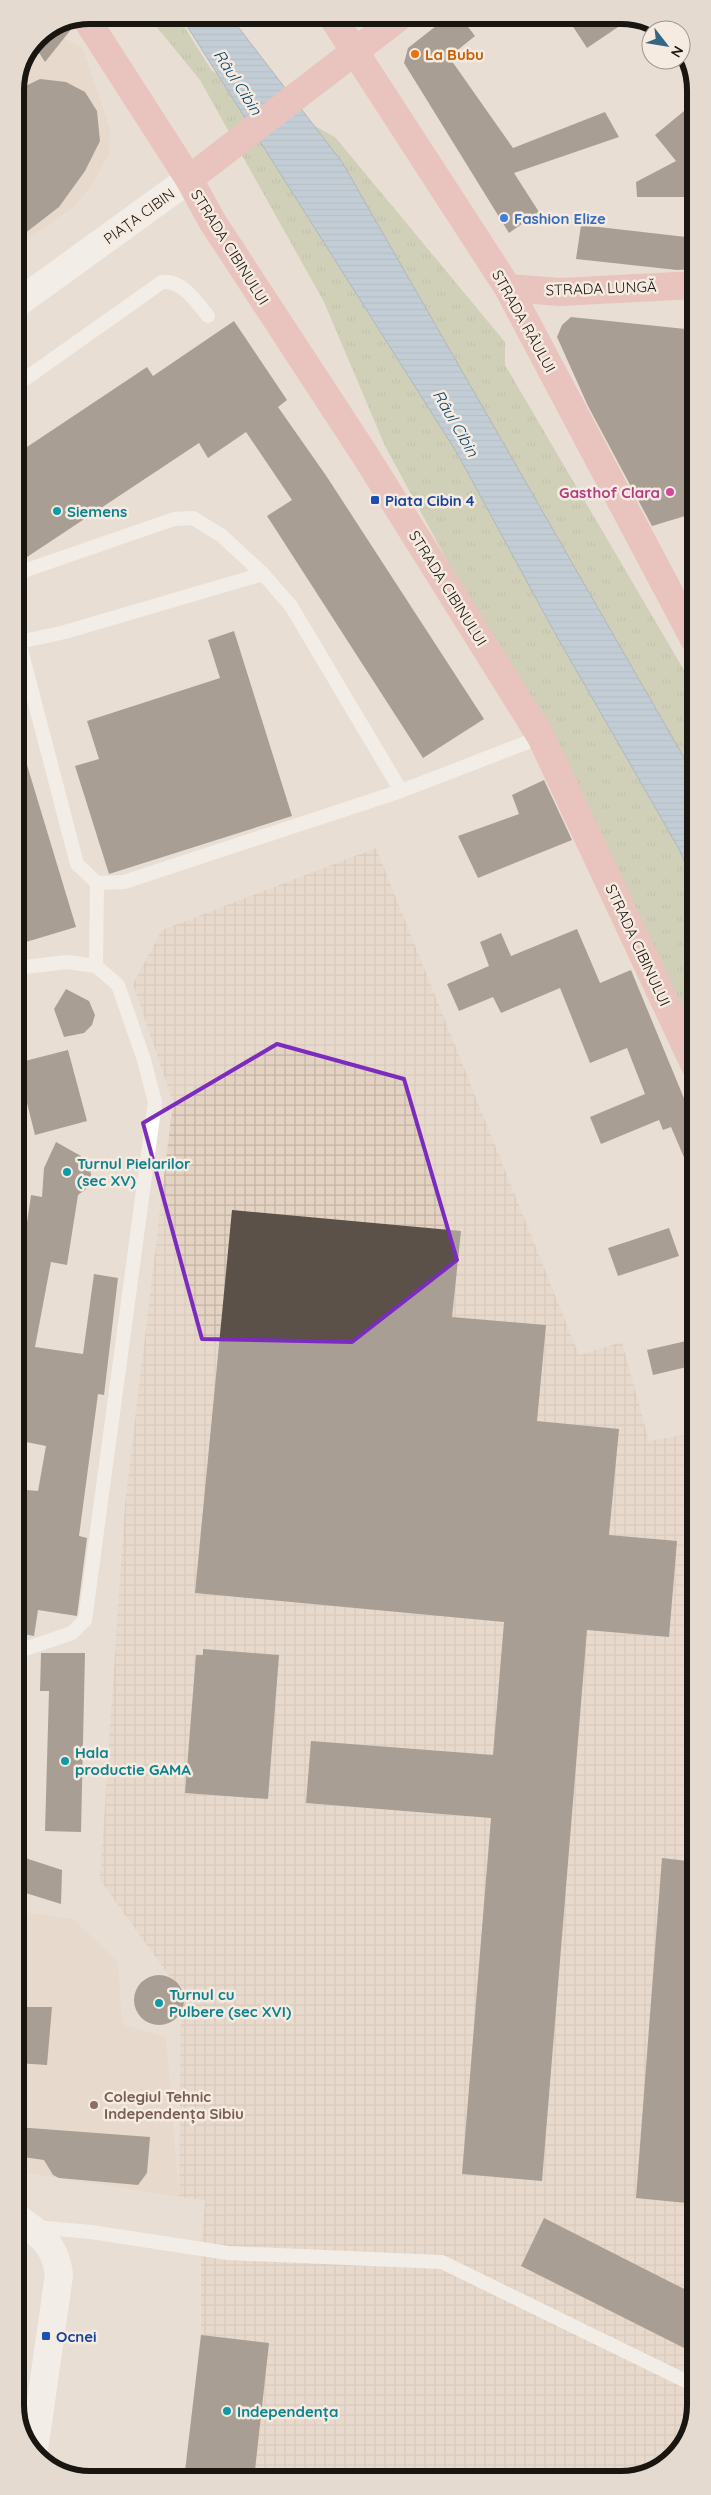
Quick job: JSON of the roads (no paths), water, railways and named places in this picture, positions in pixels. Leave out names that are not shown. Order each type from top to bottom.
[{"type":"main road","name":"STRADA CIBINULUI","points":[[90,24],[160,133],[199,171],[212,221],[365,455],[541,737],[687,1049]]},
{"type":"main road","name":"STRADA RÂULUI","points":[[337,24],[508,288],[687,626]]},
{"type":"main road","name":"PIAȚA CIBIN","points":[[199,171],[356,53],[391,24]]},
{"type":"main road","name":"STRADA LUNGĂ","points":[[508,288],[560,292],[687,284]]},
{"type":"street","name":"PIAȚA CIBIN","points":[[24,298],[199,171]]},
{"type":"street","points":[[24,2222],[41,2234],[54,2251],[59,2275],[35,2441]]},
{"type":"lane","points":[[24,380],[162,282],[171,281],[183,287],[208,316]]},
{"type":"lane","points":[[24,571],[174,519],[193,518],[222,536],[263,574],[290,606],[400,791]]},
{"type":"lane","points":[[24,638],[65,632],[263,574]]},
{"type":"lane","points":[[24,665],[77,864],[97,883],[124,882],[400,791],[541,737]]},
{"type":"lane","points":[[96,966],[97,883]]},
{"type":"lane","points":[[24,967],[68,962],[96,966],[118,985],[144,1060],[155,1102],[85,1620],[72,1634],[24,1649]]},
{"type":"lane","points":[[24,2222],[228,2253],[442,2262],[687,2382]]},
{"type":"water","name":"Râul Cibin","points":[[186,24],[236,24],[342,162],[687,763],[687,868],[679,849],[556,635],[457,453]]},
{"type":"place","name":"La Bubu","points":[[415,54]]},
{"type":"place","name":"Fashion Elize","points":[[504,218]]},
{"type":"place","name":"Gasthof Clara","points":[[670,492]]},
{"type":"place","name":"Piata Cibin 4","points":[[375,500]]},
{"type":"place","name":"Siemens","points":[[57,511]]},
{"type":"place","name":"Turnul Pielarilor (sec XV)","points":[[67,1172]]},
{"type":"place","name":"Hala productie GAMA","points":[[65,1761]]},
{"type":"place","name":"Turnul cu Pulbere (sec XVI)","points":[[159,2003]]},
{"type":"place","name":"Colegiul Tehnic Independența Sibiu","points":[[94,2105]]},
{"type":"place","name":"Ocnei","points":[[46,2336]]},
{"type":"place","name":"Independența","points":[[227,2411]]}]
